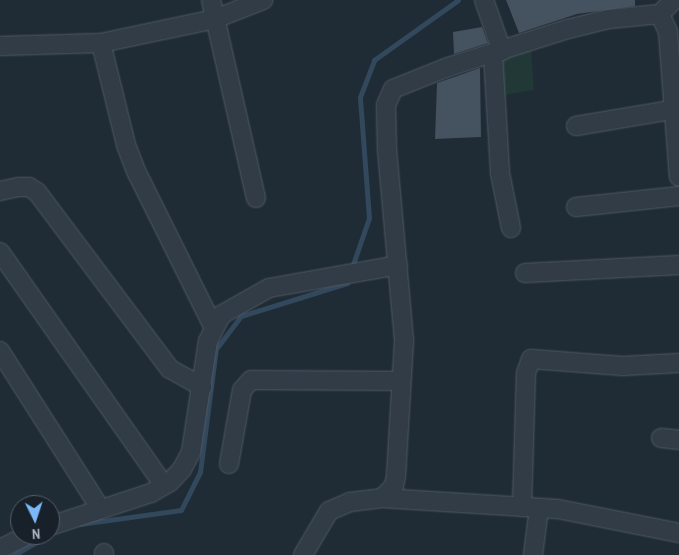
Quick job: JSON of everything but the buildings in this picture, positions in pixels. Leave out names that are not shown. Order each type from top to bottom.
[{"type":"street","points":[[211,0],[256,198]]},
{"type":"street","points":[[0,46],[101,43],[215,18],[262,0]]},
{"type":"street","points":[[484,0],[492,22],[498,53],[500,174],[511,228]]},
{"type":"street","points":[[382,498],[394,486],[396,476],[400,381],[404,340],[387,150],[387,96],[399,85],[415,78],[609,19],[660,14],[674,0]]},
{"type":"street","points":[[660,14],[674,32],[674,106],[679,177]]},
{"type":"street","points":[[101,43],[126,145],[134,166],[214,326]]},
{"type":"street","points":[[576,126],[674,106]]},
{"type":"street","points":[[0,191],[19,186],[29,187],[37,192],[170,368],[202,387]]},
{"type":"street","points":[[576,207],[679,196]]},
{"type":"street","points":[[0,252],[164,485]]},
{"type":"street","points":[[60,522],[152,492],[164,485],[182,469],[191,452],[208,341],[214,326],[232,307],[269,288],[398,265]]},
{"type":"street","points":[[525,273],[679,265]]},
{"type":"street","points":[[0,350],[100,508]]},
{"type":"street","points":[[534,555],[526,373],[531,359],[623,366],[679,363]]},
{"type":"street","points":[[229,464],[242,390],[251,380],[400,381]]},
{"type":"street","points":[[661,438],[679,440]]},
{"type":"street","points":[[303,555],[329,511],[350,502],[382,498],[531,507],[591,513],[679,533]]},
{"type":"green space","points":[[531,46],[534,90],[497,96],[494,65]]},
{"type":"waterway","points":[[351,270],[369,218],[360,97],[374,60],[458,0]]},
{"type":"waterway","points":[[80,524],[181,510],[200,472],[216,349],[241,316],[347,283],[349,278]]},
{"type":"waterway","points":[[14,555],[31,545]]}]
